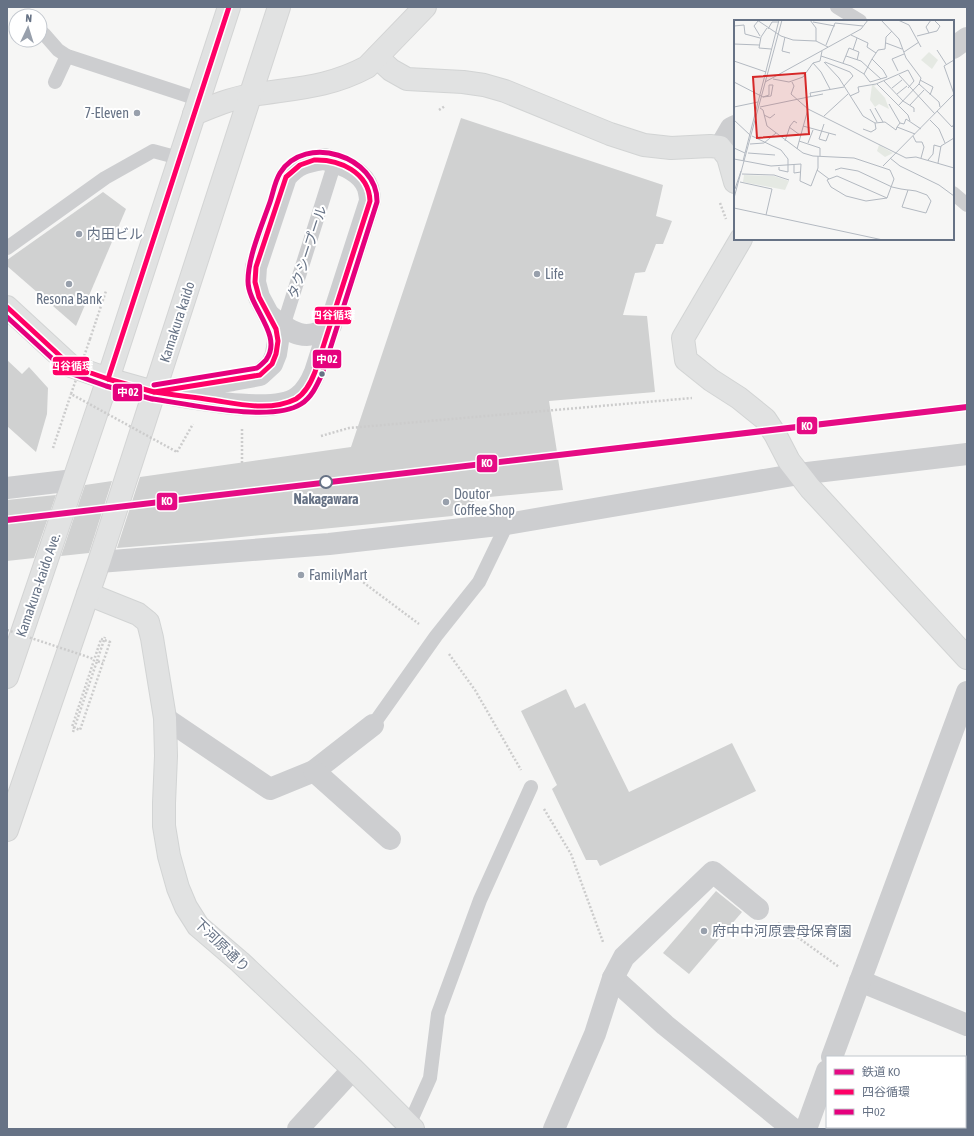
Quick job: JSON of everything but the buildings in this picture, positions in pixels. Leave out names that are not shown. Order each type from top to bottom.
[{"type":"main road","points":[[108,379],[179,158],[203,106],[229,7]]},
{"type":"main road","name":"Kamakura kaido","points":[[88,594],[279,7]]},
{"type":"main road","points":[[203,106],[251,95],[305,88],[340,80],[367,67],[425,7]]},
{"type":"main road","points":[[377,57],[391,70],[407,80],[463,82],[484,85],[505,91],[610,134],[644,145],[671,148],[710,146],[720,147],[728,157],[734,178]]},
{"type":"main road","points":[[733,232],[684,338],[686,360],[711,380],[739,398],[764,419],[775,434],[789,461],[810,488],[967,658]]},
{"type":"main road","points":[[7,307],[71,366],[108,379],[154,392]]},
{"type":"main road","name":"Kamakura-kaido Ave.","points":[[7,678],[108,379]]},
{"type":"main road","points":[[7,830],[88,594]]},
{"type":"main road","name":"下河原通り","points":[[88,594],[138,614],[148,622],[165,718],[166,756],[164,826],[169,856],[178,888],[186,907],[198,926],[240,962],[353,1069],[411,1127]]},
{"type":"street","points":[[954,47],[967,38]]},
{"type":"street","points":[[720,147],[734,127]]},
{"type":"street","points":[[324,159],[349,168],[360,176],[368,188],[370,201],[316,372],[309,386],[297,398],[281,404],[263,406],[244,405],[154,392],[260,375],[272,364],[276,354],[277,328],[259,297],[256,282],[256,267],[286,177],[294,168],[306,162],[324,159]]},
{"type":"street","points":[[277,328],[306,335],[323,331],[331,325]]},
{"type":"street","points":[[99,562],[329,544],[508,524],[799,474],[967,454]]},
{"type":"street","points":[[7,488],[74,480]]},
{"type":"street","points":[[832,1056],[967,692]]},
{"type":"street","points":[[165,718],[270,789],[314,771],[373,725]]},
{"type":"street","points":[[314,771],[390,838]]},
{"type":"street","points":[[554,1129],[595,1034],[613,978],[624,957],[713,872],[758,909]]},
{"type":"street","points":[[613,978],[665,1025],[793,1129]]},
{"type":"street","points":[[860,981],[967,1025]]},
{"type":"street","points":[[298,1129],[353,1069]]},
{"type":"street","points":[[806,1129],[826,1074]]},
{"type":"lane","points":[[838,7],[858,20]]},
{"type":"lane","points":[[48,39],[58,50],[67,56],[203,106]]},
{"type":"lane","points":[[55,82],[67,56]]},
{"type":"lane","points":[[7,248],[105,178],[153,151],[179,158]]},
{"type":"lane","name":"タクシープール","points":[[277,328],[335,162]]},
{"type":"lane","points":[[954,194],[967,205]]},
{"type":"lane","points":[[373,725],[436,636],[479,582],[508,524]]},
{"type":"lane","points":[[411,1127],[430,1078],[438,1014],[480,900],[531,787]]},
{"type":"path","points":[[439,110],[450,103]]},
{"type":"path","points":[[718,198],[733,232]]},
{"type":"path","points":[[54,448],[106,291]]},
{"type":"path","points":[[71,394],[177,452],[194,422]]},
{"type":"path","points":[[321,436],[349,428],[698,398]]},
{"type":"path","points":[[242,427],[242,463]]},
{"type":"path","points":[[343,568],[436,636]]},
{"type":"path","points":[[7,630],[103,663]]},
{"type":"path","points":[[73,732],[96,660],[101,639],[110,642],[103,663],[80,730],[72,727],[96,660],[105,637]]},
{"type":"path","points":[[758,909],[860,981]]},
{"type":"rail line","name":"KO","points":[[7,520],[967,407]]},
{"type":"transit line","name":"四谷循環","points":[[108,379],[229,7]]},
{"type":"transit line","name":"中02","points":[[153,399],[208,408],[251,412],[271,412],[288,409],[301,404],[308,398],[322,374],[377,202],[374,186],[366,172],[353,162],[338,155],[322,152],[306,154],[291,161],[278,176],[256,241],[250,262],[248,281],[253,301],[264,321],[271,341],[270,350],[266,360],[257,368],[154,385]]},
{"type":"transit line","name":"四谷循環","points":[[314,160],[333,162],[351,169],[364,182],[370,201],[315,372],[308,387],[303,394],[296,399],[286,403],[265,406],[244,405],[154,392],[260,375],[272,364],[276,354],[278,341],[276,329],[259,297],[255,282],[256,267],[286,177],[300,165],[314,160]]},
{"type":"transit line","name":"四谷循環","points":[[7,307],[71,366],[108,379],[154,392]]},
{"type":"transit line","name":"中02","points":[[7,317],[67,372],[106,386],[152,399]]},
{"type":"place","name":"7-Eleven","points":[[137,113]]},
{"type":"place","name":"内田ビル","points":[[79,234]]},
{"type":"place","name":"Life","points":[[537,274]]},
{"type":"place","name":"Resona Bank","points":[[69,284]]},
{"type":"place","name":"Nakagawara","points":[[326,482]]},
{"type":"place","name":"Doutor Coffee Shop","points":[[446,502]]},
{"type":"place","name":"FamilyMart","points":[[301,575]]},
{"type":"place","name":"府中中河原雲母保育園","points":[[704,931]]}]
